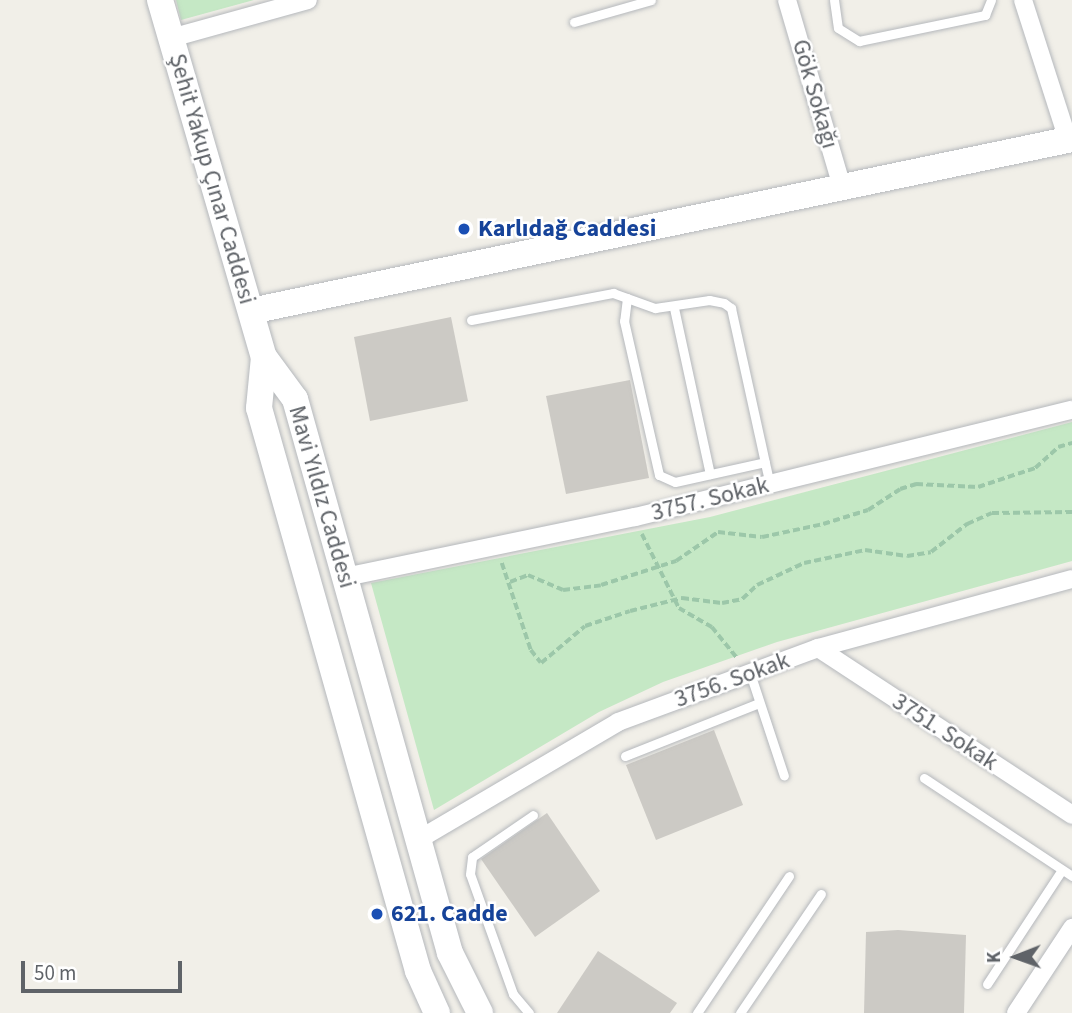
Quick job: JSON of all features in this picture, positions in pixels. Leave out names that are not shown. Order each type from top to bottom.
[{"type":"main road","name":"Şehit Yakup Çınar Caddesi","points":[[160,0],[264,357]]},
{"type":"main road","points":[[251,311],[1070,140]]},
{"type":"main road","name":"Mavi Yıldız Caddesi","points":[[264,357],[295,399],[450,953],[480,1013]]},
{"type":"main road","name":"Mavi Yıldız Caddesi","points":[[264,357],[259,408],[418,971],[437,1013]]},
{"type":"street","points":[[170,38],[308,0]]},
{"type":"street","name":"Gök Sokağı","points":[[787,0],[842,187]]},
{"type":"street","points":[[1023,0],[1070,140]]},
{"type":"street","name":"3757. Sokak","points":[[345,578],[635,517],[1072,410]]},
{"type":"street","name":"3756. Sokak","points":[[418,841],[603,729],[818,648],[1072,579]]},
{"type":"street","name":"3751. Sokak","points":[[818,648],[1072,815]]},
{"type":"street","points":[[1016,1013],[1072,928]]},
{"type":"lane","points":[[574,22],[651,0]]},
{"type":"lane","points":[[834,0],[838,28],[859,41],[985,15],[991,0]]},
{"type":"lane","points":[[471,320],[612,293],[639,305],[674,308],[709,300],[731,308],[770,485]]},
{"type":"lane","points":[[627,298],[624,321],[659,475],[675,482],[765,462]]},
{"type":"lane","points":[[674,308],[710,474]]},
{"type":"lane","points":[[750,673],[784,776]]},
{"type":"lane","points":[[625,756],[759,703]]},
{"type":"lane","points":[[923,778],[1072,876]]},
{"type":"lane","points":[[529,1013],[513,994],[470,874],[472,858],[533,814]]},
{"type":"lane","points":[[987,984],[1062,870]]},
{"type":"lane","points":[[697,1013],[789,876]]},
{"type":"lane","points":[[740,1013],[821,894]]},
{"type":"path","points":[[510,582],[528,575],[563,590],[580,589],[658,567],[696,549],[718,532],[762,537],[823,524],[868,510],[900,489],[916,484],[978,487],[1035,468],[1058,447],[1072,443]]},
{"type":"path","points":[[494,546],[510,582],[531,650],[541,663],[585,626],[675,600],[703,598],[722,603],[742,599],[757,585],[804,563],[865,550],[907,556],[931,552],[967,524],[992,513],[1072,512]]},
{"type":"path","points":[[635,517],[679,608],[712,627],[750,673]]},
{"type":"green space","points":[[176,0],[254,0],[181,20]]},
{"type":"green space","points":[[1072,422],[1072,561],[777,642],[663,682],[599,712],[434,810],[371,583],[710,517]]},
{"type":"building","points":[[451,317],[468,401],[370,421],[354,337]]},
{"type":"building","points":[[630,380],[649,478],[566,494],[546,396]]},
{"type":"building","points":[[714,730],[743,805],[656,840],[626,765]]},
{"type":"building","points":[[547,813],[600,891],[535,937],[481,859]]},
{"type":"building","points":[[898,930],[966,935],[964,1013],[864,1013],[866,932]]},
{"type":"building","points":[[598,951],[677,1003],[670,1013],[557,1013]]},
{"type":"place","name":"Karlıdağ Caddesi","points":[[464,229]]},
{"type":"place","name":"621. Cadde","points":[[377,914]]}]
